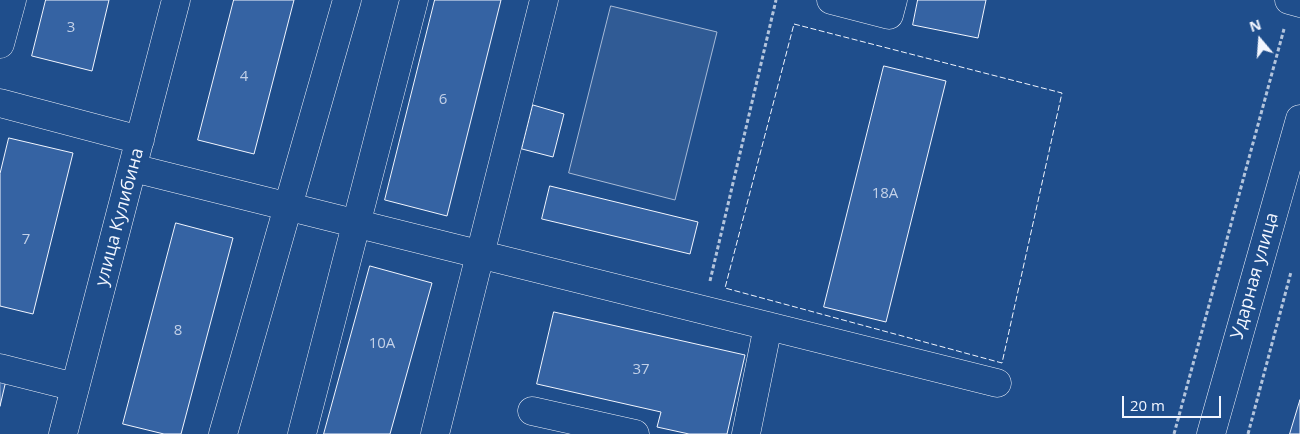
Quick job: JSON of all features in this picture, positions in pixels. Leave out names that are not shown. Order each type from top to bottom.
[{"type":"street","points":[[0,44],[12,0]]},
{"type":"street","name":"улица Кулибина","points":[[63,434],[176,0]]},
{"type":"street","points":[[223,434],[347,0]]},
{"type":"street","points":[[302,434],[358,224],[414,0]]},
{"type":"street","points":[[435,434],[544,0]]},
{"type":"street","points":[[831,0],[888,14],[893,0]]},
{"type":"street","points":[[0,103],[140,140]]},
{"type":"street","name":"Ударная улица","points":[[1211,434],[1299,124]]},
{"type":"street","points":[[133,168],[997,383]]},
{"type":"street","points":[[746,434],[768,326]]},
{"type":"street","points":[[0,368],[75,387]]},
{"type":"street","points":[[532,411],[635,434]]},
{"type":"path","points":[[703,310],[776,0]]},
{"type":"path","points":[[1174,434],[1294,1]]},
{"type":"path","points":[[1248,434],[1293,268]]},
{"type":"shaded area","points":[[611,6],[717,32],[675,200],[569,173]]},
{"type":"building","points":[[46,0],[109,0],[92,71],[32,56]]},
{"type":"building","points":[[234,0],[294,0],[254,154],[198,140]]},
{"type":"building","points":[[435,0],[501,0],[447,216],[385,200]]},
{"type":"building","points":[[918,0],[986,0],[978,38],[913,25]]},
{"type":"building","points":[[884,66],[946,81],[886,322],[824,307]]},
{"type":"building","points":[[533,105],[564,114],[553,157],[522,149]]},
{"type":"building","points":[[9,138],[73,153],[33,314],[0,306],[0,174]]},
{"type":"building","points":[[550,186],[698,222],[690,254],[542,219]]},
{"type":"building","points":[[176,223],[233,238],[181,434],[164,434],[123,424]]},
{"type":"building","points":[[370,266],[432,283],[390,434],[324,434]]},
{"type":"building","points":[[554,312],[745,355],[727,434],[689,434],[657,427],[661,412],[537,384]]},
{"type":"building","points":[[0,374],[7,376],[0,406]]},
{"type":"building","points":[[1300,400],[1300,434],[1290,434]]},
{"type":"fence","points":[[794,24],[1062,93],[1002,363],[725,288],[794,24]]}]
